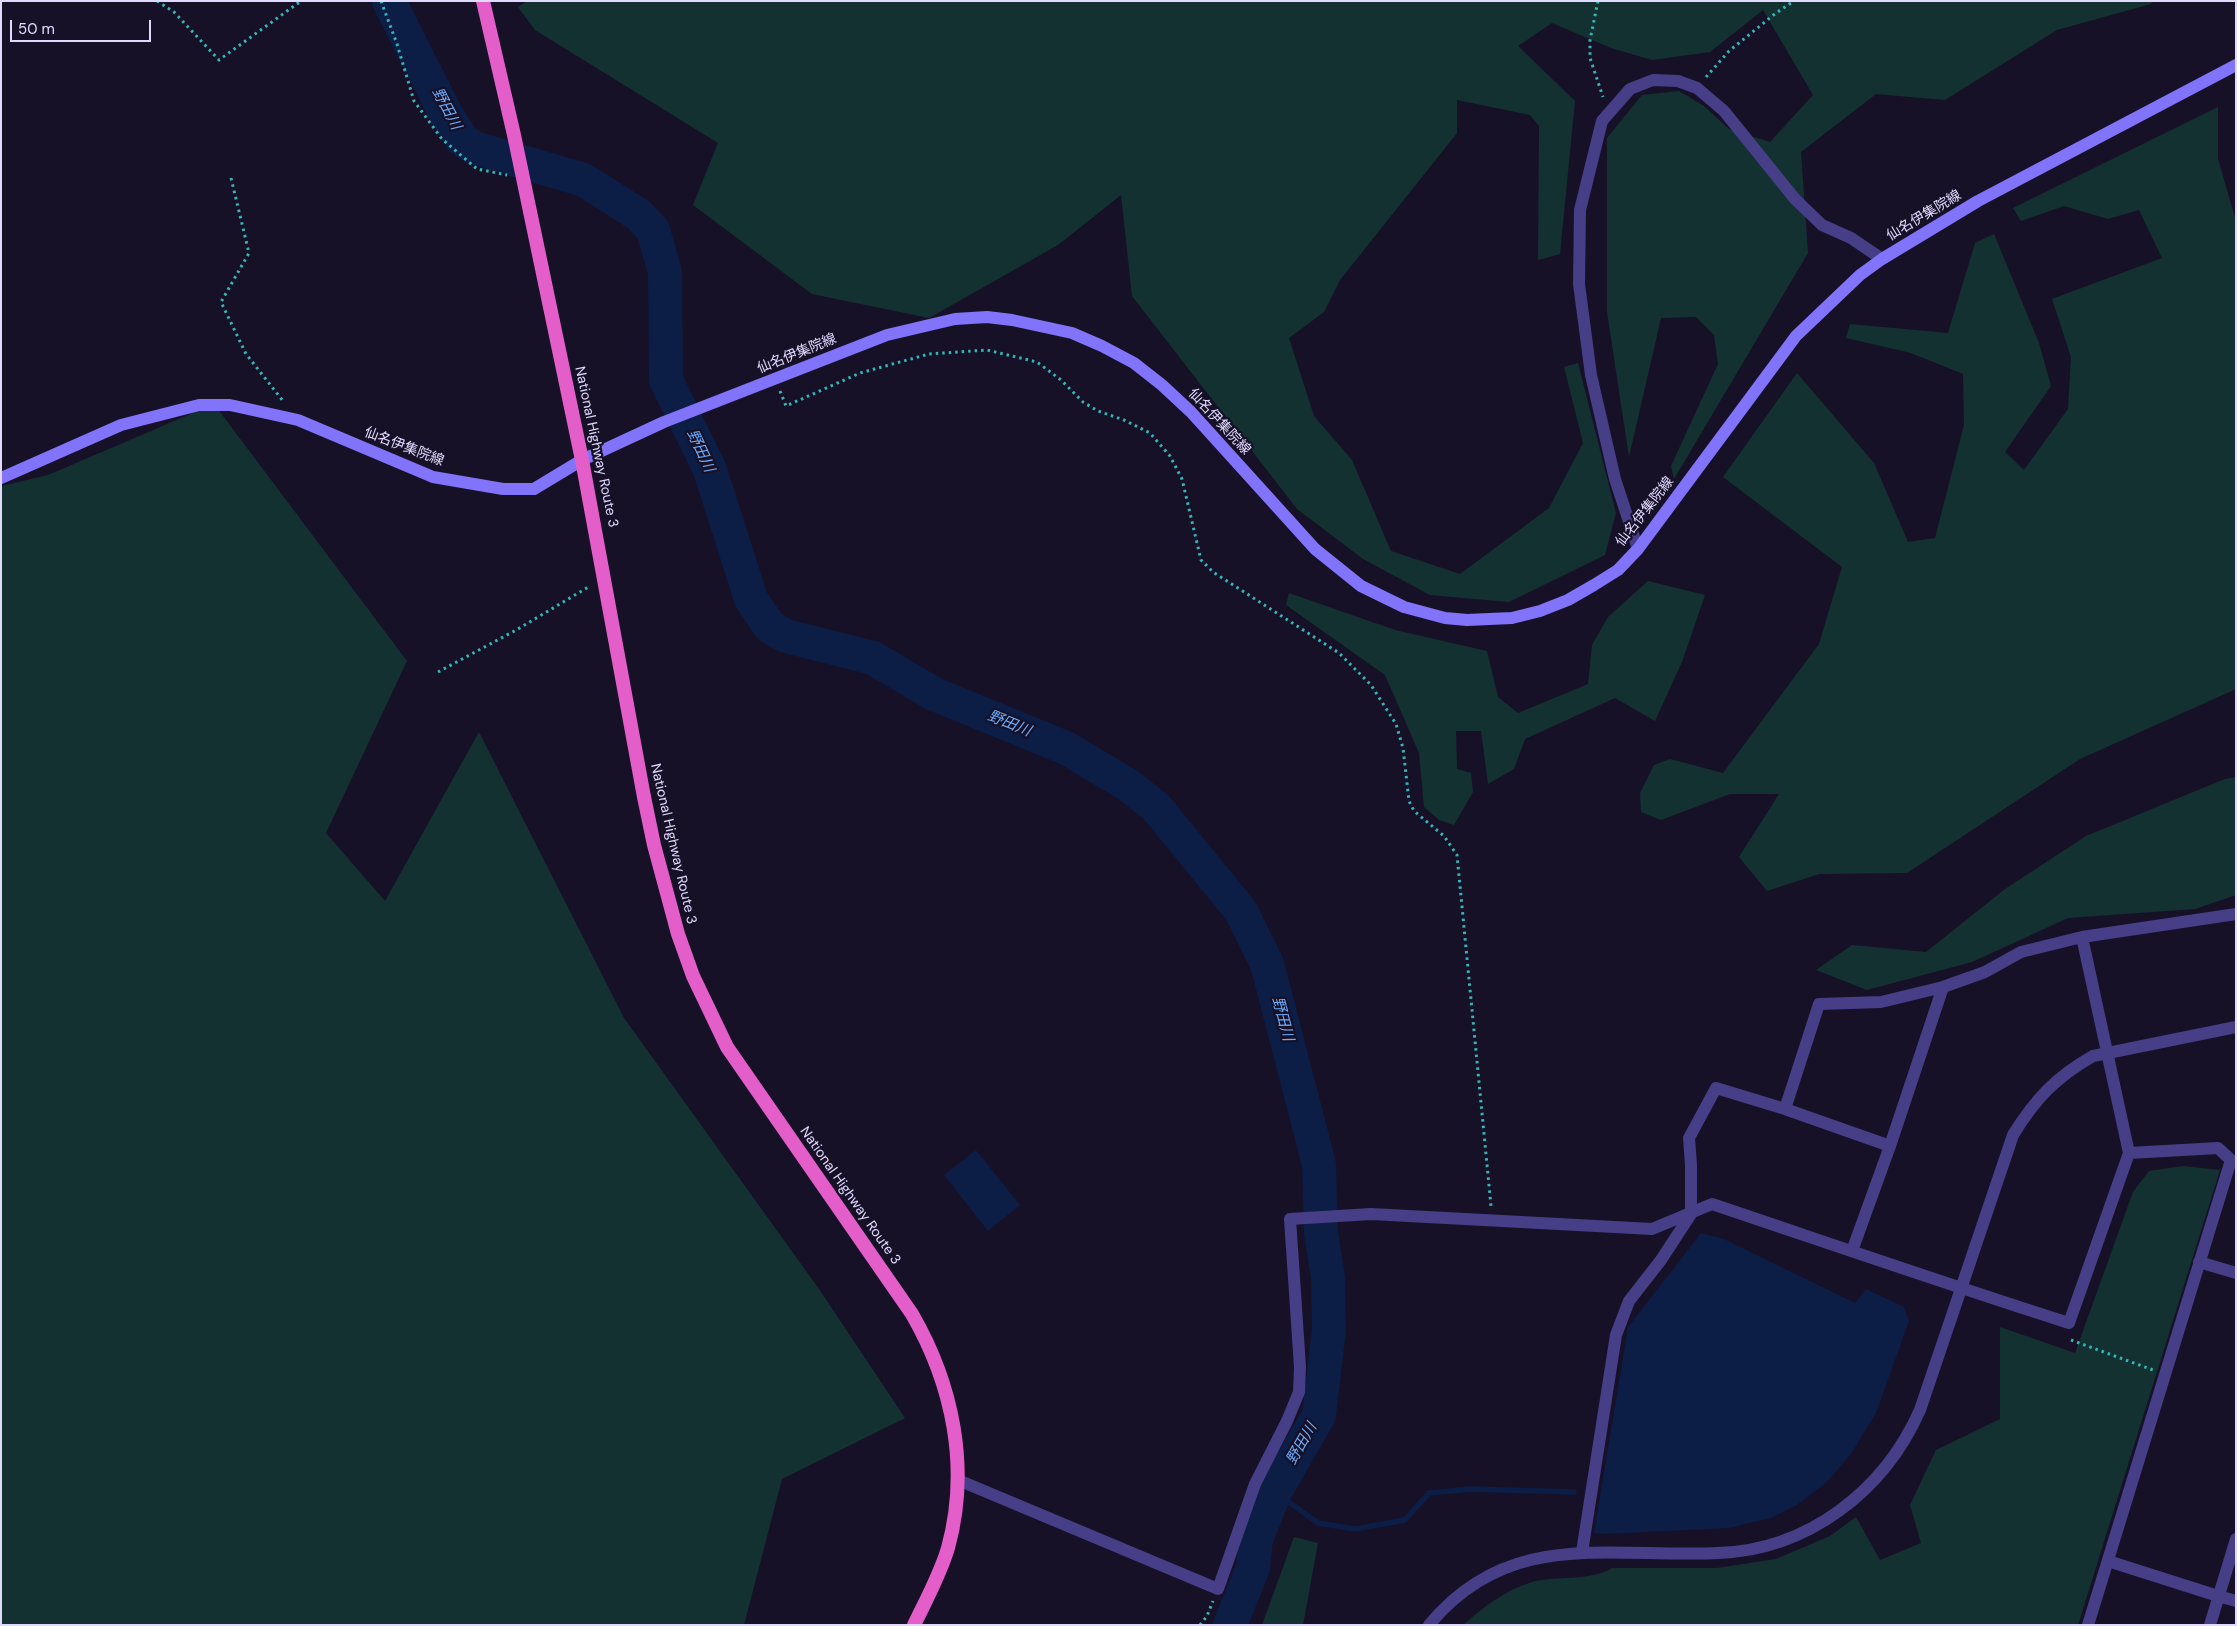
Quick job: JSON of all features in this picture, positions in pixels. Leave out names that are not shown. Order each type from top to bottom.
[{"type":"highway","name":"National Highway Route 3","points":[[482,1],[514,135],[582,460],[654,844],[678,934],[693,976],[727,1047],[912,1314],[925,1338],[947,1395],[958,1452],[958,1480],[954,1522],[938,1575],[914,1625]]},
{"type":"main road","name":"仙名伊集院線","points":[[1,478],[122,425],[199,405],[230,404],[298,420],[433,477],[503,489],[534,489],[582,460],[664,422],[887,335],[955,318],[987,317],[1012,320],[1072,334],[1102,346],[1134,364],[1162,385],[1190,412],[1315,549],[1361,586],[1404,608],[1445,618],[1490,620],[1540,611],[1568,600],[1618,570],[1638,549],[1796,336],[1853,281],[1882,259],[1978,201],[2236,65]]},
{"type":"street","points":[[1638,549],[1616,479],[1591,375],[1579,284],[1580,210],[1602,121],[1630,89],[1653,80],[1678,81],[1697,88],[1724,111],[1795,199],[1822,225],[1851,238],[1882,259]]},
{"type":"street","points":[[1785,1109],[1818,1004],[1881,1002],[1943,987],[1986,972],[2021,952],[2082,938],[2236,914]]},
{"type":"street","points":[[958,1480],[1218,1588],[1254,1484],[1287,1421],[1299,1392],[1300,1367],[1290,1219],[1371,1214],[1652,1230],[1712,1204],[1960,1289],[2069,1323],[2129,1153],[2082,938]]},
{"type":"street","points":[[1852,1251],[1890,1146],[1943,987]]},
{"type":"street","points":[[1430,1625],[1448,1603],[1473,1584],[1501,1568],[1558,1554],[1582,1552],[1729,1552],[1758,1548],[1800,1534],[1835,1516],[1868,1487],[1894,1458],[1911,1430],[1920,1410],[2014,1135],[2029,1108],[2050,1087],[2078,1064],[2093,1056],[2236,1027]]},
{"type":"street","points":[[1582,1552],[1616,1335],[1629,1301],[1661,1260],[1691,1214],[1692,1165],[1689,1138],[1716,1088],[1785,1109],[1890,1146]]},
{"type":"street","points":[[2088,1625],[2231,1160],[2218,1148],[2129,1153]]},
{"type":"street","points":[[2199,1262],[2236,1273]]},
{"type":"street","points":[[2210,1625],[2236,1539]]},
{"type":"street","points":[[2108,1561],[2236,1601]]},
{"type":"path","points":[[157,1],[174,12],[219,60],[301,1]]},
{"type":"path","points":[[381,1],[398,44],[414,102],[442,139],[477,170],[522,174]]},
{"type":"path","points":[[1598,1],[1590,40],[1590,58],[1610,114]]},
{"type":"path","points":[[1697,88],[1729,50],[1794,1]]},
{"type":"path","points":[[231,178],[249,253],[221,302],[246,354],[298,420]]},
{"type":"path","points":[[774,380],[786,406],[860,373],[928,354],[988,350],[1037,362],[1061,380],[1083,402],[1098,411],[1124,420],[1150,434],[1170,456],[1182,479],[1201,560],[1213,572],[1339,653],[1371,685],[1396,724],[1404,748],[1409,801],[1414,811],[1444,836],[1457,855],[1493,1221]]},
{"type":"path","points":[[438,672],[518,629],[604,577]]},
{"type":"path","points":[[2071,1340],[2164,1374]]},
{"type":"path","points":[[1200,1625],[1207,1616],[1218,1588]]},
{"type":"green space","points":[[527,1],[2153,1],[2151,4],[2057,30],[1945,100],[1876,94],[1801,152],[1808,253],[1674,479],[1671,466],[1718,364],[1714,335],[1696,317],[1661,318],[1629,457],[1607,312],[1607,138],[1642,95],[1679,91],[1704,106],[1729,129],[1770,142],[1813,95],[1763,10],[1710,52],[1652,60],[1611,48],[1552,23],[1518,46],[1575,101],[1560,254],[1538,260],[1539,126],[1530,115],[1457,100],[1457,133],[1340,280],[1324,312],[1289,338],[1314,416],[1352,460],[1391,551],[1460,574],[1549,508],[1583,443],[1564,367],[1578,363],[1616,513],[1605,555],[1509,602],[1430,595],[1363,559],[1297,509],[1132,296],[1121,195],[1058,245],[929,318],[812,294],[693,205],[718,143],[535,30],[518,7]]},
{"type":"green space","points":[[2218,107],[2218,159],[2236,221],[2236,689],[2080,759],[1907,873],[1819,874],[1767,891],[1739,857],[1779,794],[1730,794],[1661,820],[1641,812],[1640,793],[1654,765],[1670,759],[1723,773],[1819,644],[1842,567],[1723,477],[1797,373],[1874,463],[1908,542],[1935,538],[1964,425],[1963,374],[1911,353],[1846,338],[1850,324],[1948,333],[1975,243],[1994,234],[2039,343],[2051,386],[2005,452],[2024,470],[2068,409],[2071,357],[2052,299],[2162,258],[2139,210],[2108,219],[2064,206],[2021,221],[2013,208]]},
{"type":"green space","points":[[214,404],[407,661],[326,833],[385,901],[479,732],[624,1018],[819,1289],[905,1418],[782,1479],[744,1625],[1,1625],[1,486],[48,475]]},
{"type":"green space","points":[[1648,581],[1705,595],[1682,662],[1655,721],[1615,698],[1525,739],[1514,769],[1488,784],[1481,731],[1456,731],[1457,769],[1471,773],[1473,792],[1454,825],[1439,820],[1424,807],[1419,753],[1385,675],[1286,605],[1289,593],[1395,630],[1487,651],[1498,697],[1518,713],[1588,684],[1592,645],[1608,617]]},
{"type":"green space","points":[[2236,777],[2236,895],[2195,909],[2068,918],[1972,962],[1867,990],[1816,970],[1852,945],[1926,952],[2005,889],[2086,836],[2225,779]]},
{"type":"green space","points":[[2183,1166],[2220,1170],[2078,1625],[1463,1625],[1504,1594],[1532,1582],[1583,1577],[1612,1568],[1717,1568],[1776,1559],[1830,1536],[1856,1517],[1880,1560],[1921,1543],[1910,1505],[1936,1450],[2000,1419],[2000,1327],[2075,1353],[2133,1192],[2149,1171]]},
{"type":"green space","points":[[1294,1537],[1318,1543],[1303,1625],[1262,1625]]},
{"type":"water","points":[[976,1150],[1020,1205],[988,1231],[944,1175]]},
{"type":"water","points":[[1701,1233],[1724,1239],[1855,1303],[1866,1289],[1904,1307],[1909,1321],[1876,1413],[1851,1454],[1827,1482],[1797,1505],[1771,1518],[1729,1528],[1594,1533],[1628,1327]]},
{"type":"waterway","name":"野田川","points":[[389,1],[445,112],[462,140],[475,148],[584,180],[639,215],[653,230],[665,272],[666,380],[710,470],[751,599],[770,627],[786,636],[873,658],[934,694],[1066,748],[1128,785],[1156,807],[1241,911],[1267,964],[1319,1164],[1321,1233],[1328,1277],[1329,1330],[1319,1415],[1275,1492],[1256,1539],[1253,1568],[1230,1625]]},
{"type":"waterway","points":[[1275,1492],[1318,1523],[1355,1529],[1405,1520],[1429,1493],[1471,1489],[1574,1492]]}]
